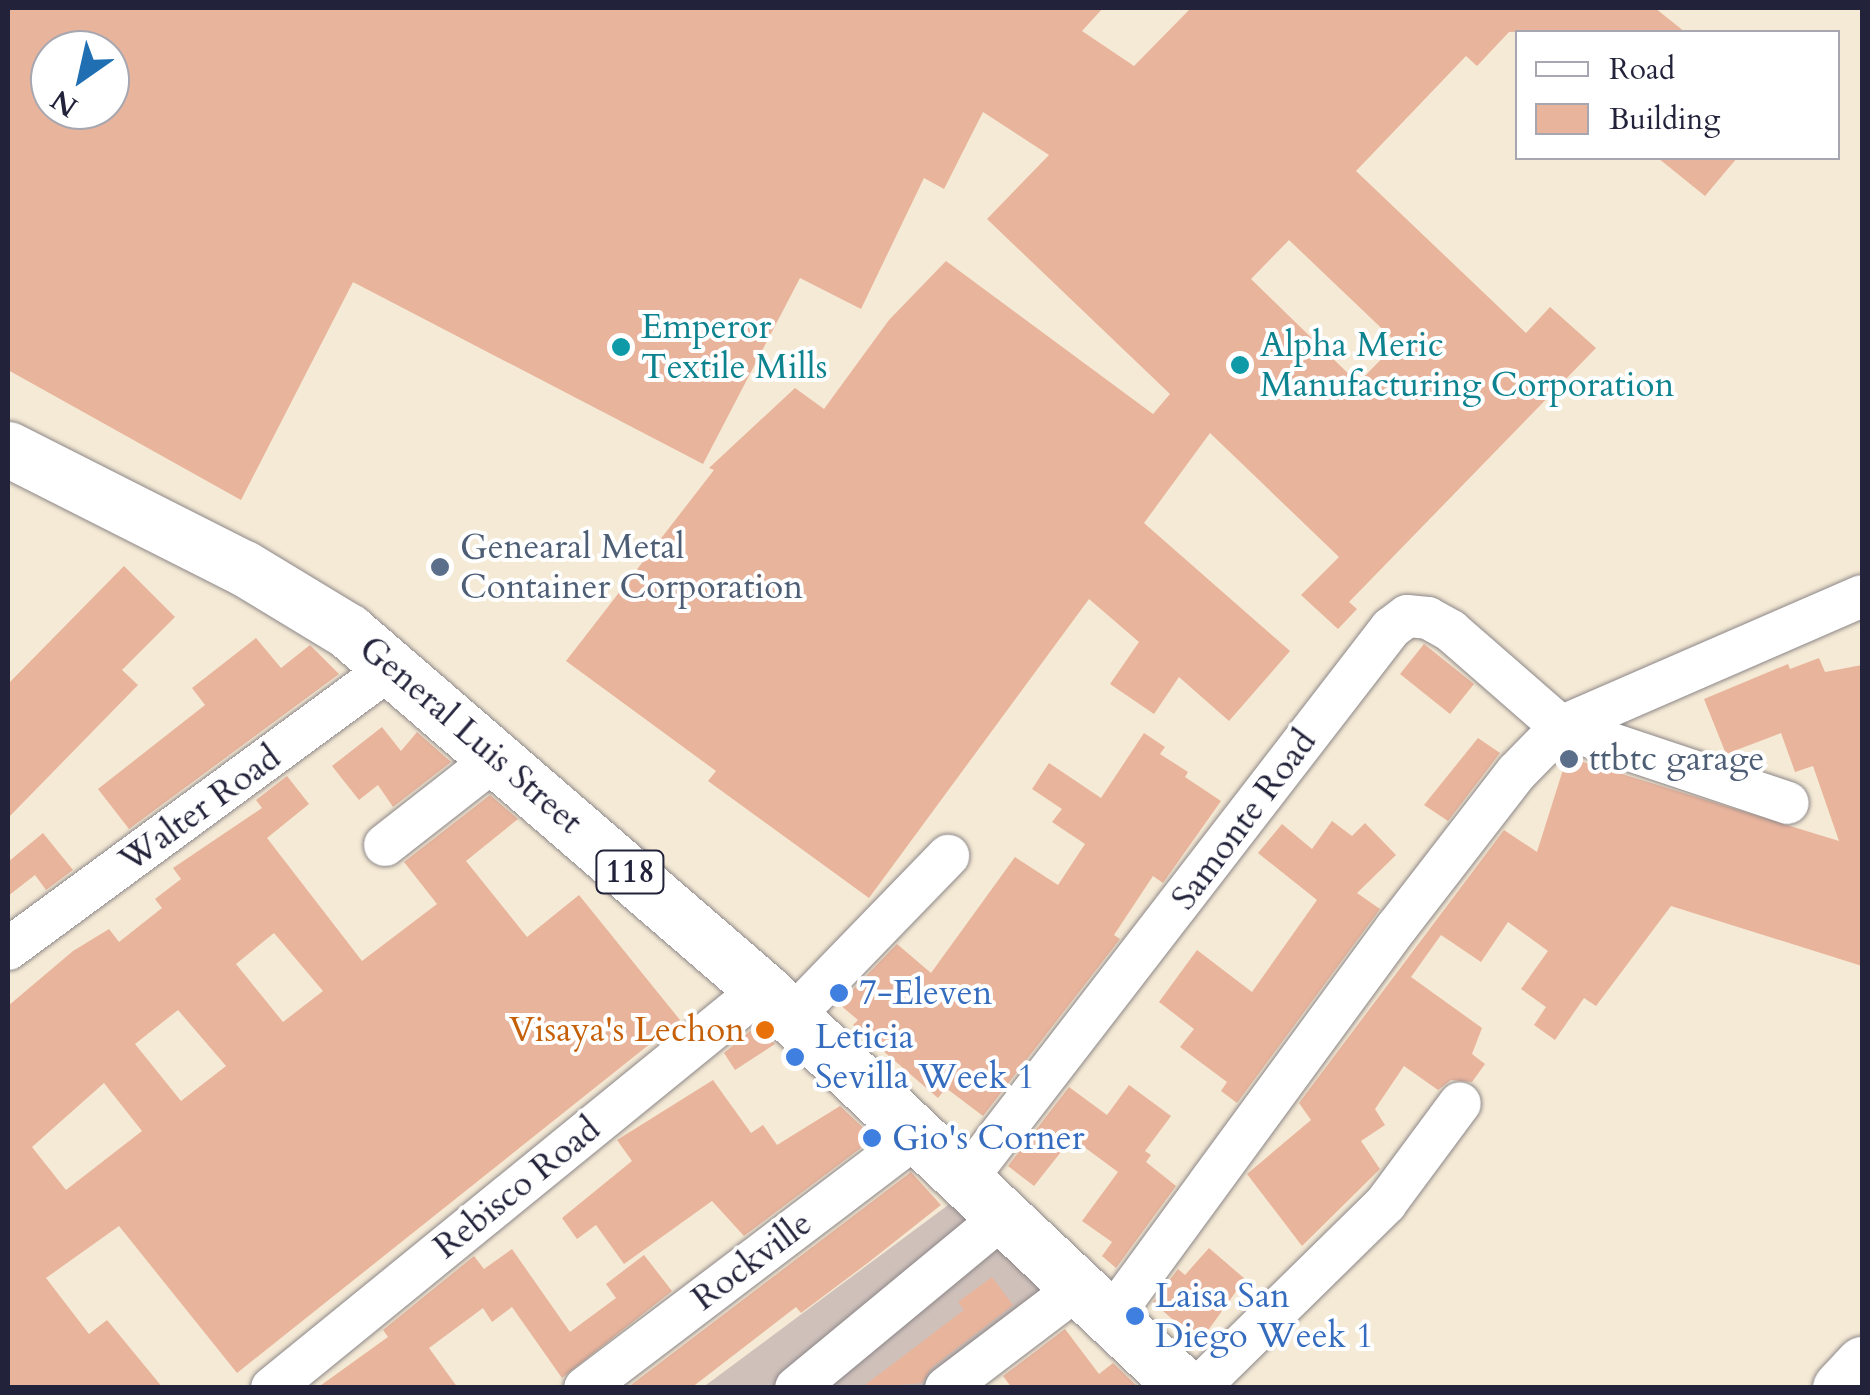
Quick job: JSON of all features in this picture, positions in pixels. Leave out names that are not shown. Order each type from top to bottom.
[{"type":"main road","name":"General Luis Street","points":[[8,450],[310,605],[391,668],[920,1134],[1185,1388]]},
{"type":"main road","points":[[1840,1388],[1862,1364]]},
{"type":"street","points":[[946,1388],[1096,1302],[1517,772],[1560,727],[1862,596]]},
{"type":"street","name":"Samonte Road","points":[[986,1197],[1391,628],[1407,616],[1451,631],[1560,727]]},
{"type":"street","name":"Walter Road","points":[[8,949],[391,668]]},
{"type":"street","points":[[1560,727],[1788,804]]},
{"type":"street","points":[[385,845],[495,759]]},
{"type":"street","name":"Rebisco Road","points":[[272,1388],[776,1004],[948,856]]},
{"type":"street","points":[[1198,1388],[1386,1204],[1460,1103]]},
{"type":"street","name":"Rockville","points":[[585,1388],[920,1134]]},
{"type":"street","points":[[796,1388],[986,1197]]},
{"type":"shaded area","points":[[963,1194],[1061,1286],[924,1387],[702,1388]]},
{"type":"building","points":[[8,8],[1103,8],[1082,31],[1134,66],[1191,8],[1655,8],[1682,30],[1509,32],[1477,66],[1466,56],[1356,171],[1526,333],[1550,307],[1596,348],[1349,602],[1357,609],[1338,629],[1301,595],[1339,557],[1210,433],[1144,523],[1290,651],[1229,721],[1179,677],[1154,714],[1110,684],[1139,642],[1089,599],[869,898],[708,781],[716,771],[566,661],[714,470],[709,468],[795,388],[824,409],[889,320],[946,261],[1153,414],[1170,394],[987,219],[1049,155],[983,112],[944,189],[924,178],[861,309],[800,278],[703,464],[353,282],[241,500],[8,370]],"holes":[[[1289,240],[1397,343],[1358,383],[1251,279]]]},
{"type":"building","points":[[1660,160],[1735,160],[1705,196]]},
{"type":"building","points":[[124,566],[175,617],[122,670],[138,685],[8,818],[8,684]]},
{"type":"building","points":[[256,638],[281,668],[310,645],[339,674],[129,829],[98,789],[205,705],[192,688]]},
{"type":"building","points":[[1424,644],[1474,684],[1450,714],[1400,674]]},
{"type":"building","points":[[1819,658],[1825,672],[1862,665],[1862,966],[1671,906],[1596,1006],[1584,998],[1555,1040],[1534,1025],[1546,1007],[1521,989],[1548,951],[1508,922],[1481,962],[1441,935],[1411,977],[1482,1028],[1472,1054],[1485,1064],[1472,1082],[1451,1080],[1438,1090],[1404,1066],[1375,1109],[1385,1125],[1361,1141],[1380,1169],[1302,1246],[1247,1174],[1311,1120],[1299,1103],[1504,830],[1537,852],[1567,757],[1839,841],[1813,766],[1795,772],[1781,733],[1726,754],[1704,699],[1788,664],[1790,669]]},
{"type":"building","points":[[382,727],[401,751],[417,732],[451,762],[393,807],[378,785],[359,800],[332,766]]},
{"type":"building","points":[[1144,733],[1165,747],[1160,754],[1188,772],[1185,777],[1221,801],[1163,883],[1153,876],[1114,935],[1120,939],[983,1116],[946,1088],[938,1098],[853,1025],[858,1020],[839,1004],[897,944],[931,973],[1015,857],[1058,885],[1085,844],[1052,822],[1062,809],[1032,789],[1049,763],[1101,798]]},
{"type":"building","points":[[1478,738],[1500,753],[1448,821],[1424,805]]},
{"type":"building","points":[[287,776],[309,804],[267,838],[362,961],[437,904],[404,862],[490,795],[518,819],[466,861],[527,937],[579,895],[680,1020],[237,1373],[119,1226],[46,1278],[89,1334],[107,1320],[163,1388],[8,1388],[8,1006],[73,951],[109,929],[119,942],[162,908],[155,899],[181,879],[173,868],[262,808],[256,800]],"holes":[[[274,933],[323,991],[283,1022],[236,964]],[[178,1010],[226,1066],[181,1101],[135,1044]],[[104,1083],[142,1131],[66,1190],[32,1147]]]},
{"type":"building","points":[[1332,821],[1352,836],[1365,823],[1396,855],[1357,893],[1380,909],[1237,1103],[1221,1091],[1227,1082],[1180,1047],[1194,1029],[1159,1002],[1197,950],[1252,992],[1317,900],[1258,853],[1282,824],[1312,849]]},
{"type":"building","points":[[43,833],[73,870],[46,890],[35,875],[8,896],[8,862]]},
{"type":"building","points":[[756,1026],[775,1044],[735,1070],[724,1053]]},
{"type":"building","points":[[713,1080],[751,1133],[763,1125],[777,1145],[840,1106],[874,1138],[744,1236],[712,1201],[624,1264],[596,1225],[577,1239],[562,1218],[632,1161],[617,1140]]},
{"type":"building","points":[[1129,1085],[1171,1116],[1145,1151],[1151,1155],[1146,1162],[1176,1186],[1116,1268],[1102,1256],[1112,1242],[1082,1221],[1118,1172],[1072,1138],[1034,1186],[1008,1166],[1069,1087],[1107,1115]]},
{"type":"building","points":[[911,1172],[941,1205],[869,1262],[801,1313],[796,1307],[691,1388],[627,1388]]},
{"type":"building","points":[[1209,1248],[1245,1279],[1199,1343],[1153,1302],[1178,1269],[1185,1275]]},
{"type":"building","points":[[512,1249],[570,1332],[616,1298],[606,1284],[644,1255],[672,1291],[562,1378],[512,1307],[492,1322],[483,1308],[429,1348],[458,1388],[317,1388],[388,1337],[383,1330],[474,1256],[484,1269]]},
{"type":"building","points":[[992,1277],[1013,1305],[931,1368],[922,1383],[861,1388],[964,1310],[958,1302]]},
{"type":"building","points":[[1065,1329],[1099,1374],[1113,1363],[1139,1388],[1012,1388],[1003,1376]]},
{"type":"place","name":"Emperor Textile Mills","points":[[621,347]]},
{"type":"place","name":"Alpha Meric Manufacturing Corporation","points":[[1240,365]]},
{"type":"place","name":"Genearal Metal Container Corporation","points":[[440,567]]},
{"type":"place","name":"ttbtc garage","points":[[1569,759]]},
{"type":"place","name":"7-Eleven","points":[[839,993]]},
{"type":"place","name":"Visaya's Lechon","points":[[765,1030]]},
{"type":"place","name":"Leticia Sevilla Week 1","points":[[795,1057]]},
{"type":"place","name":"Gio's Corner","points":[[872,1138]]},
{"type":"place","name":"Laisa San Diego Week 1","points":[[1135,1316]]}]
